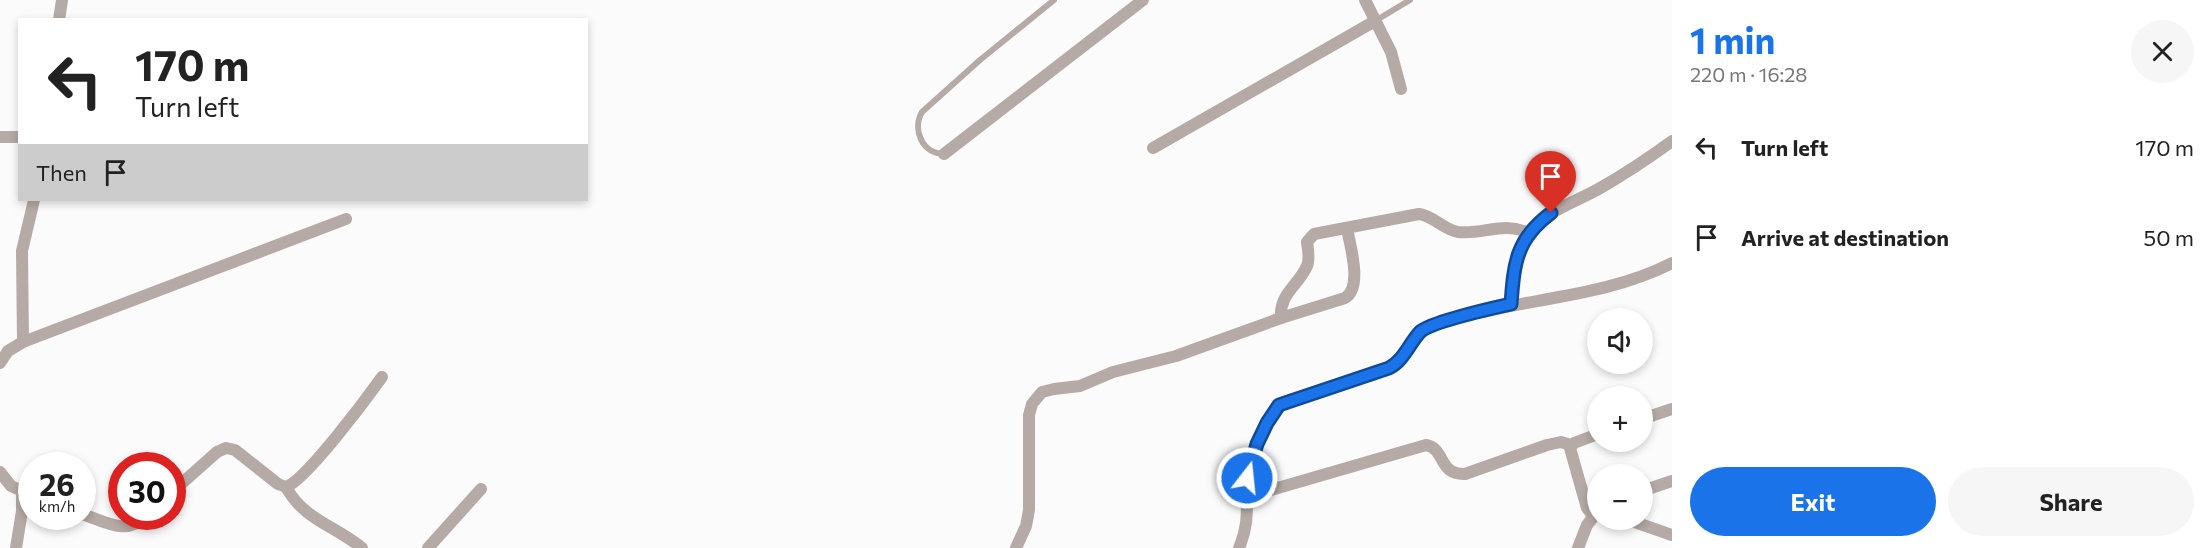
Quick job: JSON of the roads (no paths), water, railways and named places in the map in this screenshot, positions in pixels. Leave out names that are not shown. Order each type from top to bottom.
[{"type":"street","points":[[59,18],[62,0]]},
{"type":"street","points":[[944,154],[1143,0]]},
{"type":"street","points":[[1365,0],[1391,52],[1401,90]]},
{"type":"street","points":[[1153,148],[1375,21]]},
{"type":"street","points":[[0,137],[18,137]]},
{"type":"street","points":[[1511,304],[1516,258],[1529,233],[1551,213],[1622,176],[1672,141]]},
{"type":"street","points":[[23,342],[22,251],[34,201]]},
{"type":"street","points":[[1281,318],[1280,309],[1286,294],[1308,266],[1307,242],[1314,234],[1419,214],[1456,232],[1511,227],[1529,233]]},
{"type":"street","points":[[0,363],[8,351],[23,342],[346,219]]},
{"type":"street","points":[[1016,548],[1026,526],[1029,510],[1029,415],[1037,396],[1054,388],[1080,386],[1113,372],[1176,356],[1281,318],[1345,298],[1353,291],[1355,278],[1347,228]]},
{"type":"street","points":[[1239,548],[1246,532],[1247,478],[1257,444],[1279,405],[1389,368],[1401,359],[1420,333],[1432,326],[1511,304],[1602,288],[1646,275],[1672,263]]},
{"type":"street","points":[[286,487],[294,484],[364,402],[382,377]]},
{"type":"street","points":[[1653,415],[1672,409]]},
{"type":"street","points":[[1248,497],[1426,445],[1436,449],[1443,464],[1459,474],[1547,445],[1562,442],[1571,445],[1587,438]]},
{"type":"street","points":[[1571,445],[1570,453],[1587,508]]},
{"type":"street","points":[[186,480],[218,452],[226,448],[235,450],[278,484],[286,487],[293,499],[308,514],[362,548]]},
{"type":"street","points":[[0,472],[11,486],[18,489]]},
{"type":"street","points":[[1653,487],[1672,481]]},
{"type":"street","points":[[428,548],[481,489]]},
{"type":"street","points":[[1653,528],[1672,535]]},
{"type":"street","points":[[1578,548],[1587,529]]},
{"type":"street","points":[[16,548],[19,530]]},
{"type":"lane","points":[[944,154],[936,154],[928,149],[921,140],[917,128],[922,112],[980,60],[1054,0]]},
{"type":"lane","points":[[1375,21],[1410,0]]}]
